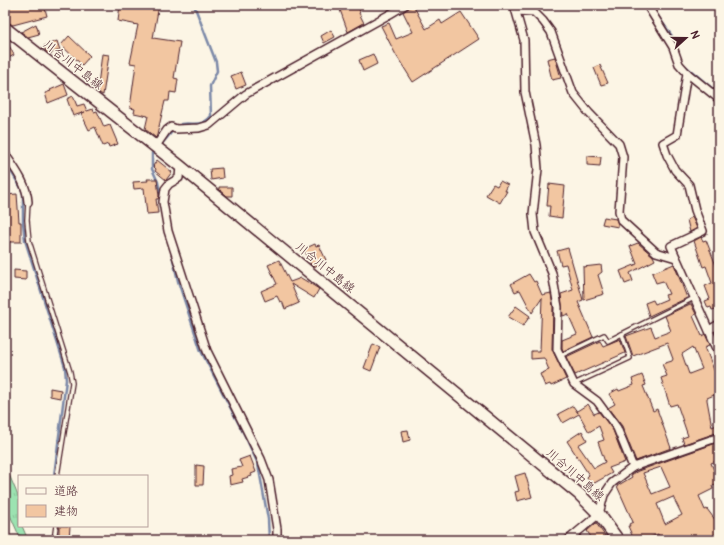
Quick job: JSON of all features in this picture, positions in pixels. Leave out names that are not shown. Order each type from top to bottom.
[{"type":"main road","name":"川合川中島線","points":[[5,28],[180,166],[579,494],[599,514],[618,540]]},
{"type":"street","points":[[149,142],[158,143],[167,130],[171,127],[176,129],[184,129],[199,128],[209,125],[246,94],[405,5]]},
{"type":"street","points":[[647,5],[673,47],[679,64],[687,73],[719,99]]},
{"type":"street","points":[[633,467],[617,428],[597,401],[574,384],[557,349],[556,340],[558,307],[552,273],[535,232],[534,214],[538,169],[536,145],[525,92],[524,40],[515,8],[534,12],[543,21],[551,32],[573,93],[589,113],[619,144],[622,157],[619,211],[621,220],[656,252],[676,258]]},
{"type":"street","points":[[687,73],[677,135],[663,143],[667,155],[675,170],[689,185],[695,210],[703,231],[671,246],[719,353]]},
{"type":"street","points":[[5,154],[24,184],[28,202]]},
{"type":"street","points":[[180,166],[179,178],[169,184],[165,189],[163,202],[168,231],[207,351],[261,459],[270,487],[277,529],[277,540]]},
{"type":"street","points":[[709,330],[719,324]]},
{"type":"street","points":[[568,540],[599,514],[604,495],[612,483],[633,467],[719,437]]},
{"type":"lane","points":[[28,202],[27,220],[29,241],[72,382],[57,475]]},
{"type":"lane","points":[[560,356],[604,335],[608,341],[694,298]]},
{"type":"lane","points":[[574,384],[630,358],[622,334]]},
{"type":"lane","points":[[54,540],[56,527]]},
{"type":"green space","points":[[5,465],[18,496],[18,527],[22,527],[28,540],[21,540],[5,504]]},
{"type":"building","points":[[5,5],[44,5],[47,16],[13,25],[7,22]]},
{"type":"building","points":[[120,5],[159,5],[153,38],[180,42],[174,78],[178,79],[176,93],[170,92],[169,101],[165,101],[156,138],[145,129],[148,116],[134,113],[135,109],[130,108],[136,64],[130,63],[138,25],[118,21]]},
{"type":"building","points":[[340,5],[358,5],[359,13],[364,23],[348,32],[339,7]]},
{"type":"building","points":[[413,5],[426,29],[440,20],[442,24],[461,12],[479,39],[413,82],[396,55],[381,26],[389,23],[396,39],[413,32],[403,12]]},
{"type":"building","points":[[36,24],[39,34],[28,37],[21,32]]},
{"type":"building","points":[[331,30],[335,37],[324,43],[321,36]]},
{"type":"building","points":[[69,36],[90,56],[82,65],[61,45]]},
{"type":"building","points":[[5,38],[14,55],[5,60]]},
{"type":"building","points":[[57,41],[60,50],[49,54],[46,52],[44,46]]},
{"type":"building","points":[[102,54],[109,55],[103,95],[97,92]]},
{"type":"building","points":[[373,54],[377,64],[363,71],[359,60]]},
{"type":"building","points":[[555,57],[561,78],[552,80],[547,59]]},
{"type":"building","points":[[600,65],[608,83],[601,85],[594,68]]},
{"type":"building","points":[[241,72],[246,85],[236,89],[231,76]]},
{"type":"building","points":[[64,84],[68,95],[48,103],[45,93]]},
{"type":"building","points":[[73,96],[77,106],[84,104],[87,111],[93,109],[94,112],[97,111],[104,127],[110,125],[118,144],[109,147],[108,144],[103,146],[95,127],[89,130],[81,113],[73,116],[67,99]]},
{"type":"building","points":[[587,156],[601,157],[600,166],[587,165]]},
{"type":"building","points":[[157,160],[172,172],[166,180],[155,171],[156,169],[153,166]]},
{"type":"building","points":[[222,168],[223,178],[211,180],[210,169]]},
{"type":"building","points":[[147,179],[157,179],[159,196],[158,199],[156,199],[158,213],[147,214],[144,188],[134,189],[133,182],[148,181]]},
{"type":"building","points":[[500,181],[508,185],[505,191],[507,191],[500,203],[486,195],[493,184],[497,186]]},
{"type":"building","points":[[549,184],[565,186],[562,218],[549,216],[550,206],[547,206]]},
{"type":"building","points":[[219,187],[232,187],[232,196],[227,196],[219,189]]},
{"type":"building","points":[[17,194],[19,222],[21,222],[21,242],[5,242],[5,195]]},
{"type":"building","points":[[604,217],[616,219],[618,227],[602,224]]},
{"type":"building","points":[[692,217],[697,228],[690,232],[687,220]]},
{"type":"building","points":[[701,237],[703,241],[706,240],[719,273],[719,308],[712,310],[711,307],[708,308],[705,301],[710,299],[705,286],[712,283],[706,266],[703,267],[694,241]]},
{"type":"building","points":[[638,243],[653,256],[655,260],[630,273],[633,281],[625,284],[620,271],[637,264],[630,246]]},
{"type":"building","points":[[315,244],[316,246],[319,245],[326,260],[314,267],[311,265],[304,249]]},
{"type":"building","points":[[568,248],[583,300],[578,302],[593,337],[563,351],[562,340],[577,334],[568,314],[563,316],[561,294],[573,290],[566,264],[561,265],[557,251]]},
{"type":"building","points":[[279,260],[290,282],[301,278],[319,289],[314,298],[291,284],[299,303],[285,309],[282,301],[280,302],[277,296],[265,301],[261,291],[277,284],[268,265]]},
{"type":"building","points":[[674,264],[687,298],[649,316],[645,303],[653,300],[655,304],[667,299],[665,295],[669,294],[663,281],[656,283],[652,273]]},
{"type":"building","points":[[601,265],[602,272],[598,275],[604,294],[584,300],[583,267]]},
{"type":"building","points":[[14,270],[26,271],[26,280],[14,279]]},
{"type":"building","points":[[529,274],[534,282],[536,281],[542,295],[551,293],[553,307],[552,349],[566,379],[551,386],[550,384],[545,386],[540,374],[549,370],[544,358],[531,359],[531,351],[540,351],[542,298],[532,313],[520,290],[515,292],[511,284]]},
{"type":"building","points":[[691,304],[696,314],[693,316],[702,336],[705,334],[710,345],[705,347],[716,375],[719,374],[719,393],[707,398],[707,400],[712,427],[719,424],[719,432],[684,444],[682,438],[688,436],[677,404],[670,406],[661,378],[667,376],[662,364],[672,361],[673,359],[667,343],[633,356],[626,336],[651,327],[655,337],[671,331],[665,316]],"holes":[[[693,347],[702,369],[689,374],[682,354]]]},
{"type":"building","points":[[516,306],[530,316],[523,326],[508,317]]},
{"type":"building","points":[[620,339],[625,353],[575,375],[566,357],[600,341],[603,346]]},
{"type":"building","points":[[373,344],[380,347],[371,371],[364,368]]},
{"type":"building","points":[[642,375],[646,385],[643,386],[653,411],[657,409],[671,448],[636,461],[622,426],[608,408],[615,404],[609,394],[618,389],[619,391],[634,385],[632,379]]},
{"type":"building","points":[[50,388],[61,390],[60,398],[50,396]]},
{"type":"building","points":[[588,404],[594,414],[599,412],[613,430],[625,462],[609,468],[612,473],[591,485],[587,477],[589,475],[567,441],[582,431],[587,440],[578,445],[594,468],[605,462],[598,442],[604,440],[599,426],[589,432],[579,414],[563,423],[558,414],[573,406],[578,413],[577,411]]},
{"type":"building","points":[[408,430],[410,440],[403,442],[401,431]]},
{"type":"building","points":[[719,442],[719,460],[711,463],[719,483],[712,486],[713,489],[699,496],[705,510],[707,509],[719,525],[719,532],[716,533],[718,540],[688,540],[686,536],[674,540],[660,540],[658,534],[644,540],[634,540],[628,526],[630,526],[629,524],[633,522],[617,486],[632,477],[631,475],[638,471]],"holes":[[[661,467],[670,487],[652,494],[643,473]],[[673,497],[682,515],[665,524],[657,504]]]},
{"type":"building","points":[[250,456],[256,472],[251,474],[252,476],[242,479],[243,482],[230,485],[229,476],[232,475],[231,469],[242,467],[239,460]]},
{"type":"building","points":[[196,465],[204,466],[203,485],[196,485]]},
{"type":"building","points":[[525,473],[532,497],[517,501],[515,492],[519,491],[515,476]]},
{"type":"building","points":[[596,523],[608,540],[593,540],[587,531]]},
{"type":"building","points":[[59,527],[70,527],[69,540],[59,539]]},
{"type":"waterway","points":[[181,124],[197,124],[204,122],[211,116],[210,86],[217,71],[216,62],[194,5]]},
{"type":"waterway","points":[[655,12],[674,39],[676,47]]},
{"type":"waterway","points":[[683,64],[719,94]]},
{"type":"waterway","points":[[161,145],[171,133]]},
{"type":"waterway","points":[[152,153],[152,169],[158,182],[161,199]]},
{"type":"waterway","points":[[5,161],[23,194],[23,222],[25,240],[65,367],[66,380],[54,475]]},
{"type":"waterway","points":[[172,255],[178,281],[201,351],[258,464],[268,519],[269,540]]}]
